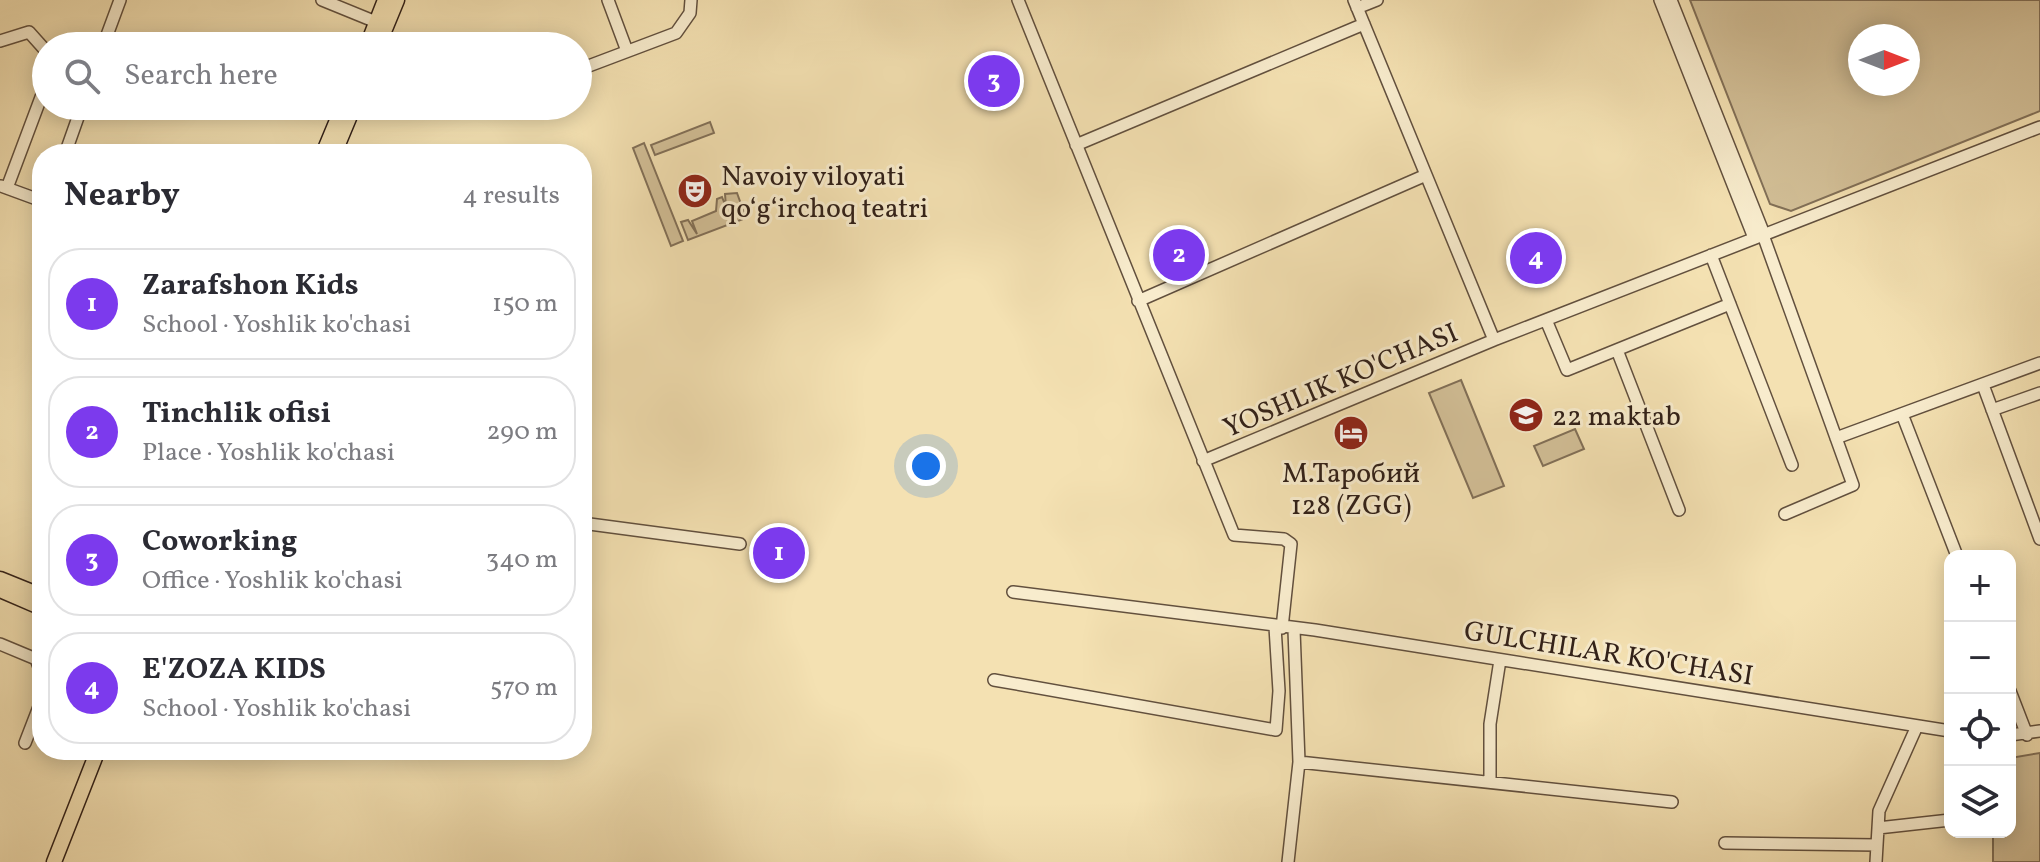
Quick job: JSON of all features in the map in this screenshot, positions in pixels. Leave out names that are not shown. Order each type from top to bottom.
[{"type":"main road","points":[[372,32],[385,0]]},
{"type":"main road","points":[[384,32],[397,0]]},
{"type":"main road","points":[[327,144],[337,120]]},
{"type":"main road","points":[[338,144],[348,120]]},
{"type":"main road","points":[[0,579],[32,592]]},
{"type":"main road","points":[[0,590],[32,604]]},
{"type":"main road","points":[[43,862],[84,760]]},
{"type":"main road","points":[[54,862],[94,760]]},
{"type":"street","points":[[108,32],[120,0]]},
{"type":"street","points":[[322,0],[376,22]]},
{"type":"street","points":[[608,0],[627,51]]},
{"type":"street","points":[[592,65],[676,33],[690,13],[691,0]]},
{"type":"street","name":"YOSHLIK KO'CHASI","points":[[1018,0],[1234,535],[1284,539],[1291,544],[1284,628]]},
{"type":"street","name":"YOSHLIK KO'CHASI","points":[[1377,0],[1356,4],[1494,340]]},
{"type":"street","points":[[1660,0],[1760,236]]},
{"type":"street","points":[[1671,0],[1853,485],[1785,514]]},
{"type":"street","points":[[1076,145],[1364,24]]},
{"type":"street","points":[[0,41],[29,32],[32,35]]},
{"type":"street","points":[[32,118],[3,187],[32,197]]},
{"type":"street","points":[[69,144],[77,120]]},
{"type":"street","name":"YOSHLIK KO'CHASI","points":[[1203,461],[1494,340],[2040,128]]},
{"type":"street","points":[[1138,301],[1426,175]]},
{"type":"street","points":[[1711,255],[1792,465]]},
{"type":"street","points":[[1546,320],[1567,370],[1730,304]]},
{"type":"street","points":[[1617,350],[1679,510]]},
{"type":"street","points":[[1836,438],[2040,363]]},
{"type":"street","points":[[1983,385],[2040,539]]},
{"type":"street","points":[[1992,410],[2040,393]]},
{"type":"street","points":[[1902,414],[1955,550]]},
{"type":"street","points":[[592,524],[740,544]]},
{"type":"street","name":"GULCHILAR KO'CHASI","points":[[1013,592],[1315,630],[1944,730]]},
{"type":"street","points":[[994,680],[1276,730],[1284,628]]},
{"type":"street","points":[[1284,628],[1299,762],[1288,862]]},
{"type":"street","points":[[0,644],[32,657]]},
{"type":"street","points":[[1490,782],[1490,724],[1500,660]]},
{"type":"street","points":[[2011,694],[2027,735]]},
{"type":"street","points":[[25,743],[32,725]]},
{"type":"street","points":[[1876,862],[1879,811],[1917,726]]},
{"type":"street","points":[[2016,735],[2040,731]]},
{"type":"street","points":[[1299,762],[1672,802]]},
{"type":"street","points":[[1878,828],[1944,821]]},
{"type":"street","points":[[1725,843],[1877,845]]},
{"type":"shaded area","points":[[1690,0],[2040,0],[2040,111],[1791,211],[1770,204]]},
{"type":"shaded area","points":[[710,122],[714,133],[655,155],[651,145]]},
{"type":"shaded area","points":[[644,143],[683,241],[671,246],[633,148]]},
{"type":"shaded area","points":[[737,193],[746,218],[688,240],[681,222],[688,220],[697,234],[692,221],[716,211],[717,199],[722,197],[726,207],[725,194]]},
{"type":"shaded area","points":[[1461,380],[1504,486],[1473,498],[1429,393]]},
{"type":"shaded area","points":[[1575,429],[1584,449],[1543,466],[1534,446]]},
{"type":"shaded area","points":[[2040,753],[2040,862],[1993,862],[1993,838],[2016,838],[2016,757]]},
{"type":"place","name":"Coworking","points":[[994,81]]},
{"type":"place","name":"Navoiy viloyati qoʻgʻirchoq teatri","points":[[695,191]]},
{"type":"place","name":"Tinchlik ofisi","points":[[1179,255]]},
{"type":"place","name":"E'ZOZA KIDS","points":[[1536,258]]},
{"type":"place","name":"22 maktab","points":[[1526,415]]},
{"type":"place","name":"М.Таробий 128 (ZGG)","points":[[1351,433]]},
{"type":"place","name":"Zarafshon Kids","points":[[779,553]]}]
